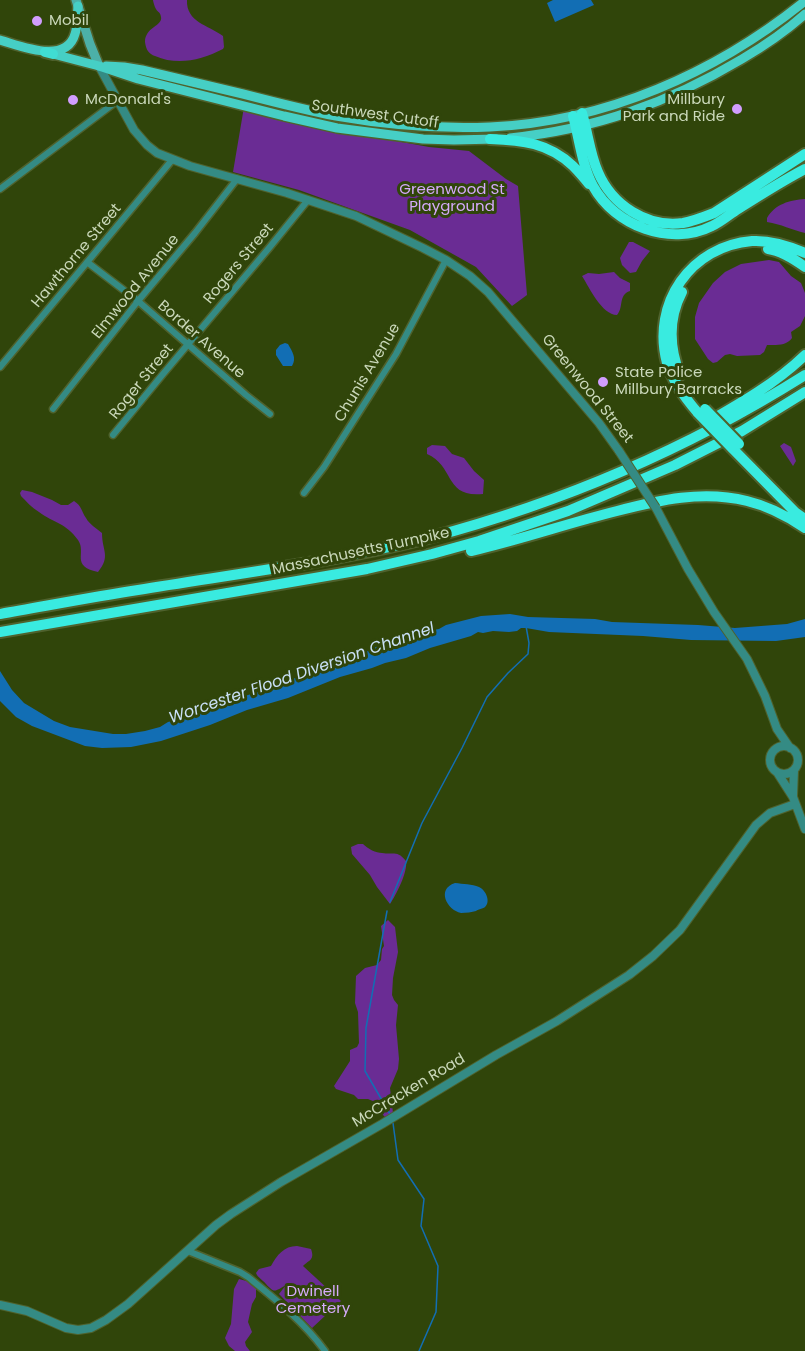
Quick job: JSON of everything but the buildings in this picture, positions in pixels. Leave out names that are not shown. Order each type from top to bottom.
[{"type":"highway","points":[[579,120],[597,170],[613,197],[640,216],[663,222],[682,223],[705,217],[805,154]]},
{"type":"highway","points":[[579,120],[586,168],[592,185],[600,196]]},
{"type":"highway","points":[[490,139],[519,140],[557,153],[573,166],[622,218],[652,231],[670,235],[690,233],[712,226],[805,169]]},
{"type":"highway","points":[[805,253],[769,242],[753,241],[719,249],[709,254],[691,269],[678,285],[669,302],[664,326],[665,352],[678,388],[805,512]]},
{"type":"highway","points":[[701,411],[676,366],[670,338],[673,314],[689,280],[716,259],[749,248],[776,250],[805,267]]},
{"type":"highway","points":[[635,466],[658,449],[753,395],[794,366],[805,355]]},
{"type":"highway","name":"Massachusetts Turnpike","points":[[0,614],[280,568],[385,548],[490,520],[635,466],[716,426],[805,375]]},
{"type":"highway","name":"Massachusetts Turnpike","points":[[0,632],[334,575],[400,562],[458,547],[561,514],[666,470],[721,443],[805,392]]},
{"type":"highway","points":[[736,446],[795,512],[805,519]]},
{"type":"highway","points":[[400,562],[474,550],[659,500],[702,495],[746,500],[767,507],[805,528]]},
{"type":"main road","name":"Southwest Cutoff","points":[[0,40],[99,66],[138,80],[337,128],[423,139],[490,139],[536,134],[579,120],[700,70],[757,37],[805,1]]},
{"type":"main road","points":[[49,53],[68,47],[72,42],[75,33],[77,3]]},
{"type":"main road","name":"Greenwood Street","points":[[77,3],[99,66]]},
{"type":"main road","name":"Southwest Cutoff","points":[[99,66],[142,70],[304,109],[353,118],[431,127],[490,127],[579,120],[641,109],[716,75],[758,50],[805,14]]},
{"type":"street","name":"Greenwood Street","points":[[99,66],[134,130],[157,153],[172,160],[356,216],[446,260],[470,276],[488,292],[619,451],[656,508],[688,570],[737,644],[761,687],[777,729],[790,748]]},
{"type":"street","points":[[0,189],[117,101]]},
{"type":"street","name":"Hawthorne Street","points":[[0,367],[172,160]]},
{"type":"street","name":"Elmwood Avenue","points":[[53,409],[237,179]]},
{"type":"street","name":"Rogers Street","points":[[188,344],[308,200]]},
{"type":"street","name":"Chunis Avenue","points":[[304,493],[324,467],[396,354],[446,260]]},
{"type":"street","name":"Border Avenue","points":[[87,262],[138,301],[270,414]]},
{"type":"street","name":"Roger Street","points":[[114,435],[188,344]]},
{"type":"street","name":"Greenwood Street","points":[[775,751],[777,729]]},
{"type":"street","points":[[805,759],[790,748],[782,747],[775,751],[771,758],[774,769],[794,801],[805,829]]},
{"type":"street","points":[[794,801],[797,754]]},
{"type":"street","points":[[777,772],[786,774],[805,768]]},
{"type":"street","name":"McCracken Road","points":[[0,1305],[27,1311],[66,1328],[78,1330],[91,1328],[106,1320],[128,1304],[224,1219],[280,1182],[557,1021],[629,975],[680,930],[756,825],[770,813],[794,801]]},
{"type":"street","points":[[188,1251],[248,1277],[297,1319],[325,1351]]},
{"type":"green space","points":[[153,0],[187,0],[190,13],[194,18],[223,36],[223,49],[198,59],[181,61],[172,61],[151,54],[146,47],[146,37],[161,20]]},
{"type":"green space","name":"Greenwood St Playground","points":[[244,107],[308,125],[429,147],[469,151],[518,186],[527,295],[512,306],[476,267],[410,230],[299,190],[233,172]]},
{"type":"green space","points":[[805,199],[805,233],[767,222],[767,218],[774,209],[788,202]]},
{"type":"green space","points":[[629,242],[650,251],[636,272],[630,273],[622,265],[620,258]]},
{"type":"green space","points":[[769,260],[779,262],[791,276],[801,283],[805,293],[805,316],[800,326],[791,332],[790,341],[767,345],[760,355],[730,354],[713,363],[695,339],[695,317],[699,303],[713,283],[725,272],[741,264]]},
{"type":"green space","points":[[614,272],[630,283],[630,291],[622,298],[617,315],[611,314],[601,306],[582,276],[588,273]]},
{"type":"green space","points":[[784,443],[791,447],[796,461],[793,466],[780,446]]},
{"type":"green space","points":[[432,445],[445,446],[452,454],[464,458],[484,480],[483,494],[471,494],[456,486],[436,459],[427,454],[427,448]]},
{"type":"green space","points":[[22,490],[61,505],[68,505],[74,501],[79,505],[89,522],[102,533],[105,557],[98,572],[82,563],[80,545],[73,534],[32,506],[21,496]]},
{"type":"green space","points":[[363,844],[377,852],[398,854],[406,861],[403,877],[390,904],[352,854],[351,847]]},
{"type":"green space","points":[[388,920],[395,927],[398,952],[392,995],[398,1005],[396,1025],[399,1059],[398,1069],[390,1088],[393,1113],[388,1120],[380,1112],[375,1102],[358,1099],[334,1086],[350,1061],[350,1050],[357,1047],[359,1043],[358,1012],[355,1003],[356,976],[365,968],[377,965],[381,960],[384,946],[381,926]]},
{"type":"green space","name":"Dwinell Cemetery","points":[[297,1246],[311,1249],[312,1258],[303,1266],[341,1301],[312,1328],[279,1294],[286,1285],[273,1290],[256,1273],[259,1269],[271,1266],[285,1249]]},
{"type":"green space","points":[[239,1279],[256,1286],[256,1297],[248,1322],[252,1332],[245,1342],[250,1351],[235,1351],[225,1338],[231,1324],[234,1289]]},
{"type":"water","points":[[553,0],[591,0],[594,5],[555,22],[547,3]]},
{"type":"water","points":[[285,343],[288,344],[293,355],[292,366],[283,366],[276,355],[276,350]]},
{"type":"water","points":[[510,614],[528,617],[735,628],[787,624],[805,619],[805,637],[776,641],[691,640],[549,632],[526,628],[509,632],[478,632],[406,658],[340,677],[210,725],[161,741],[131,747],[85,746],[32,726],[16,717],[0,701],[0,671],[24,703],[54,721],[70,727],[113,734],[145,731],[210,706],[328,669],[385,643],[481,616]]},
{"type":"water","points":[[455,883],[473,885],[482,889],[487,896],[487,905],[473,912],[461,913],[451,908],[445,894],[449,886]]},
{"type":"waterway","points":[[390,902],[422,823],[487,697],[528,654],[526,626]]},
{"type":"waterway","points":[[387,911],[366,1028],[365,1071],[390,1114]]},
{"type":"waterway","points":[[393,1123],[398,1160],[424,1199],[421,1226],[438,1266],[436,1312],[419,1351]]},
{"type":"place","name":"Mobil","points":[[37,21]]},
{"type":"place","name":"McDonald's","points":[[73,100]]},
{"type":"place","name":"Millbury Park and Ride","points":[[737,109]]},
{"type":"place","name":"State Police Millbury Barracks","points":[[603,382]]},
{"type":"water label","name":"Worcester Flood Diversion Channel","points":[[302,674]]}]
